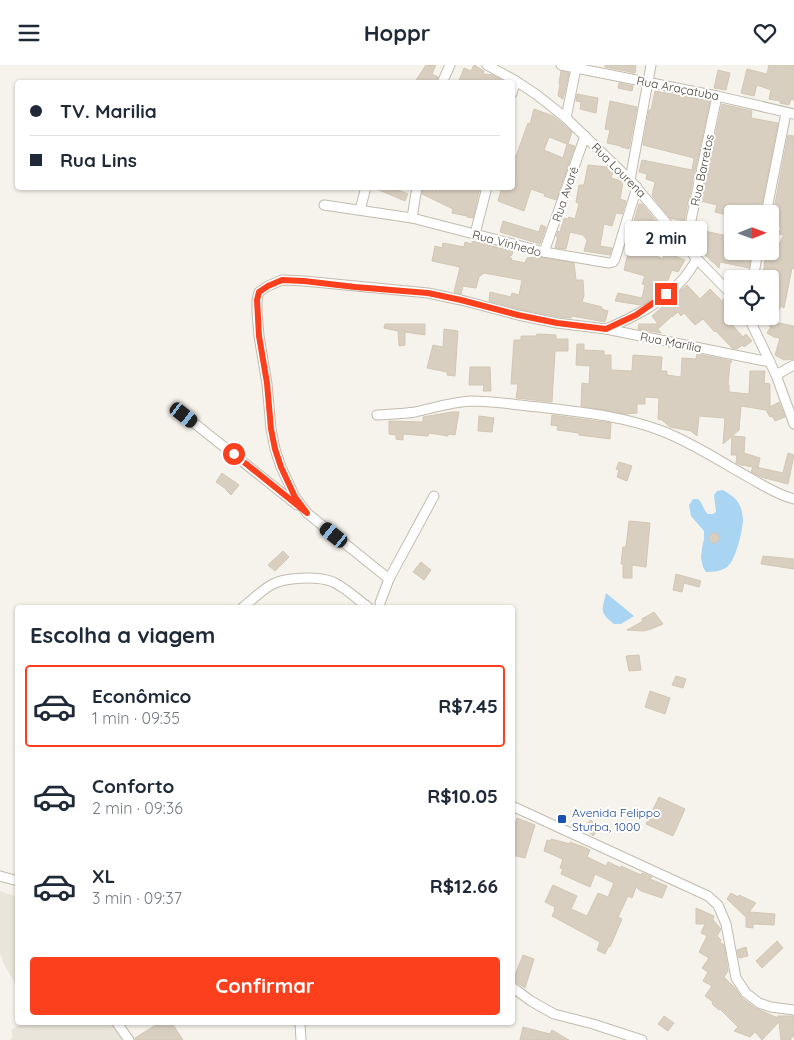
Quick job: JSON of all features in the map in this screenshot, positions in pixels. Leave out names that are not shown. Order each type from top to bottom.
[{"type":"street","points":[[443,80],[450,65]]},
{"type":"street","name":"Rua Lourena","points":[[487,65],[514,80]]},
{"type":"street","name":"Rua Araçatuba","points":[[561,65],[717,96],[790,114]]},
{"type":"street","points":[[633,183],[651,65]]},
{"type":"street","points":[[566,118],[576,68]]},
{"type":"street","name":"Rua Lourena","points":[[516,81],[566,118],[633,183],[724,287]]},
{"type":"street","name":"Rua Barretos","points":[[686,244],[717,96]]},
{"type":"street","points":[[768,205],[790,114]]},
{"type":"street","name":"Rua Avaré","points":[[544,252],[585,136]]},
{"type":"street","name":"Rua Vinhedo","points":[[324,205],[412,218],[544,252],[608,263],[613,262],[615,259],[633,183]]},
{"type":"street","points":[[360,210],[365,190]]},
{"type":"street","points":[[412,218],[417,190]]},
{"type":"street","points":[[475,234],[486,190]]},
{"type":"street","points":[[606,329],[636,315],[658,301],[684,279],[698,259]]},
{"type":"street","name":"Rua Marília","points":[[389,579],[307,513],[295,497],[281,467],[271,429],[267,383],[259,336],[257,300],[259,292],[268,286],[282,280],[428,293],[557,323],[606,329],[770,362]]},
{"type":"street","points":[[752,325],[776,375],[794,424]]},
{"type":"street","points":[[776,375],[794,365]]},
{"type":"street","points":[[377,415],[416,412],[443,405],[472,401],[497,402],[602,415],[635,422],[683,440],[768,488],[794,499]]},
{"type":"street","points":[[184,415],[307,513]]},
{"type":"street","points":[[380,603],[389,579],[434,496]]},
{"type":"street","points":[[246,605],[272,584],[283,581],[321,579],[344,588],[365,605]]},
{"type":"street","points":[[515,807],[708,896],[718,905],[726,923],[736,978],[746,993],[759,1003],[771,1007],[794,1010]]},
{"type":"street","points":[[0,876],[15,880]]},
{"type":"street","points":[[515,989],[554,1014],[642,1040]]},
{"type":"street","points":[[118,1025],[129,1040]]},
{"type":"street","points":[[300,1025],[301,1040]]},
{"type":"shaded area","points":[[0,891],[15,896],[15,983],[0,953]]},
{"type":"shaded area","points":[[19,1025],[112,1025],[123,1040],[10,1040],[13,1037],[11,1030]]},
{"type":"water","points":[[723,490],[739,503],[743,519],[741,532],[731,563],[721,570],[706,572],[701,558],[704,531],[691,516],[689,505],[693,499],[698,499],[708,514],[713,514],[716,512],[714,495],[717,491]]},
{"type":"water","points":[[606,593],[634,616],[621,624],[614,624],[603,610]]},
{"type":"building","points":[[426,65],[436,65],[432,74],[438,77],[437,80],[416,80]]},
{"type":"building","points":[[474,65],[484,71],[483,74],[493,75],[501,80],[459,80],[464,68],[471,71]]},
{"type":"building","points":[[605,65],[636,66],[635,73],[605,67]]},
{"type":"building","points":[[769,65],[794,65],[794,100],[791,99],[789,105],[769,99],[771,90],[757,85],[754,96],[741,93],[747,69],[767,74]]},
{"type":"building","points":[[718,70],[730,73],[726,90],[714,88]]},
{"type":"building","points":[[561,71],[569,73],[563,99],[558,96]]},
{"type":"building","points":[[619,83],[633,86],[632,91],[618,88]]},
{"type":"building","points":[[655,91],[710,101],[684,221],[670,218],[652,196],[655,182],[646,179],[647,174],[639,172],[642,160],[692,170],[694,158],[643,145],[649,110],[651,110]]},
{"type":"building","points":[[577,94],[598,98],[596,113],[580,109],[581,102],[576,101]]},
{"type":"building","points":[[610,101],[637,107],[629,149],[607,143],[610,130],[605,129]]},
{"type":"building","points":[[722,104],[752,111],[751,118],[778,123],[762,205],[724,205],[724,214],[715,212],[717,205],[701,201]]},
{"type":"building","points":[[534,109],[553,116],[572,132],[568,144],[575,146],[556,200],[531,189],[524,211],[498,201],[501,190],[515,190],[515,156],[528,123],[530,124]],"holes":[[[549,137],[567,144],[563,158],[544,150]]]},
{"type":"building","points":[[788,135],[794,136],[794,269],[792,268],[784,308],[781,306],[779,310],[779,270],[764,270],[765,260],[779,260],[779,244],[784,235],[779,234],[781,227],[779,227],[779,205],[775,205]]},
{"type":"building","points":[[588,165],[607,167],[613,172],[611,178],[623,182],[620,199],[626,201],[622,214],[616,213],[612,226],[604,224],[600,246],[612,248],[610,255],[584,251],[587,240],[583,235],[570,232],[566,249],[555,248],[558,236],[556,237],[558,231],[560,232],[564,218],[575,219],[579,204],[576,202],[579,185],[584,185]]},
{"type":"building","points":[[379,190],[398,190],[408,194],[405,201]]},
{"type":"building","points":[[423,190],[435,192],[435,190],[479,190],[473,218],[452,213],[453,209],[422,194]]},
{"type":"building","points":[[639,204],[642,204],[661,228],[634,221]]},
{"type":"building","points":[[503,221],[539,232],[541,225],[546,227],[540,244],[500,232]]},
{"type":"building","points":[[695,229],[724,235],[724,260],[750,260],[749,268],[720,262],[719,268],[702,252],[703,246],[695,244],[696,237],[694,236]]},
{"type":"building","points":[[472,241],[513,251],[512,255],[507,258],[512,258],[511,260],[525,263],[527,258],[539,257],[574,263],[576,280],[583,280],[584,295],[582,302],[602,307],[602,309],[608,311],[605,322],[572,316],[571,318],[558,317],[489,301],[490,292],[511,297],[512,293],[519,295],[522,280],[484,273],[479,277],[476,288],[463,286],[461,294],[454,292],[460,267],[432,261],[435,246],[442,248],[443,243],[464,247],[465,242],[472,244]]},
{"type":"building","points":[[637,248],[663,259],[665,252],[685,260],[678,272],[672,270],[666,285],[668,286],[645,303],[640,305],[615,301],[618,293],[642,298],[645,285],[642,284],[645,276],[624,270],[628,253],[636,255]]},
{"type":"building","points":[[687,285],[700,299],[710,289],[722,301],[724,298],[724,325],[732,325],[743,337],[746,334],[752,341],[744,347],[742,345],[737,349],[732,348],[703,319],[695,325],[684,313],[681,316],[678,312],[658,329],[661,333],[638,329],[639,324],[658,324],[652,316]]},
{"type":"building","points":[[779,323],[794,326],[794,359],[784,360],[775,355],[780,338],[767,333],[772,325],[779,325]]},
{"type":"building","points":[[385,324],[425,324],[425,335],[405,332],[405,345],[399,346],[398,331],[384,328]]},
{"type":"building","points":[[444,329],[458,331],[455,376],[447,375],[447,372],[427,368],[433,345],[443,347]]},
{"type":"building","points":[[537,334],[556,335],[556,339],[568,339],[568,351],[555,351],[552,402],[516,398],[518,384],[511,384],[514,340],[521,340],[521,336],[536,336]]},
{"type":"building","points":[[577,344],[584,344],[584,350],[604,351],[604,355],[611,355],[611,370],[632,371],[633,355],[662,357],[661,371],[667,371],[667,375],[681,377],[682,358],[696,359],[697,354],[732,361],[730,363],[729,392],[749,394],[750,371],[765,371],[764,383],[770,384],[770,407],[779,402],[785,417],[775,421],[766,410],[741,406],[739,430],[723,444],[725,418],[699,416],[697,436],[691,431],[670,427],[658,419],[659,398],[645,397],[645,404],[637,404],[637,413],[625,414],[581,406],[582,383],[589,384],[590,366],[576,365]]},
{"type":"building","points":[[470,367],[490,367],[491,391],[483,391],[484,385],[469,385]]},
{"type":"building","points":[[459,412],[455,435],[448,434],[448,436],[429,433],[428,436],[403,434],[403,440],[396,439],[396,435],[389,434],[389,421],[423,422],[423,417]]},
{"type":"building","points":[[552,415],[611,423],[610,439],[557,430],[558,426],[551,425]]},
{"type":"building","points":[[479,416],[494,418],[492,432],[478,431]]},
{"type":"building","points":[[732,436],[745,437],[744,453],[760,458],[758,467],[756,467],[783,473],[788,453],[794,455],[788,484],[761,477],[751,472],[753,467],[736,463],[737,455],[731,455]]},
{"type":"building","points":[[619,462],[632,466],[627,481],[617,477],[619,470],[616,469]]},
{"type":"building","points":[[222,473],[239,485],[231,495],[216,482]]},
{"type":"building","points":[[629,521],[650,523],[646,567],[632,565],[632,578],[623,578],[623,564],[621,564],[623,547],[626,547]]},
{"type":"building","points":[[712,533],[716,533],[719,538],[718,542],[712,543],[709,540],[709,536]]},
{"type":"building","points":[[283,551],[289,557],[275,571],[268,565]]},
{"type":"building","points":[[763,556],[794,559],[794,569],[761,564]]},
{"type":"building","points":[[421,562],[431,570],[424,580],[413,572]]},
{"type":"building","points":[[676,574],[701,581],[699,587],[684,583],[682,592],[673,590]]},
{"type":"building","points":[[654,612],[663,624],[643,631],[627,630],[643,621],[642,619]]},
{"type":"building","points":[[639,655],[641,670],[629,671],[626,656]]},
{"type":"building","points":[[676,676],[686,679],[683,688],[672,685]]},
{"type":"building","points":[[650,691],[670,698],[665,714],[645,707]]},
{"type":"building","points":[[659,797],[685,809],[673,836],[646,824]]},
{"type":"building","points":[[517,818],[535,825],[525,858],[515,856],[515,824]]},
{"type":"building","points":[[591,820],[600,829],[593,836],[584,826]]},
{"type":"building","points":[[551,839],[570,844],[570,842],[586,848],[590,850],[587,857],[606,866],[608,862],[621,868],[621,866],[641,875],[642,873],[652,877],[650,879],[667,886],[662,898],[641,891],[636,887],[632,898],[628,896],[618,917],[622,919],[605,954],[597,950],[600,942],[552,916],[555,907],[545,902],[553,885],[577,896],[571,909],[587,916],[598,893],[608,897],[614,883],[595,874],[590,887],[561,874],[563,869],[560,868],[563,859],[544,851],[547,840],[551,841]]},
{"type":"building","points":[[731,893],[756,903],[749,912],[775,914],[774,925],[753,924],[753,928],[746,927],[746,917],[727,899]]},
{"type":"building","points":[[696,908],[714,916],[713,920],[721,929],[717,936],[724,945],[728,971],[724,977],[742,998],[755,1008],[778,1018],[778,1016],[794,1016],[794,1037],[791,1037],[791,1040],[781,1040],[779,1022],[762,1040],[755,1032],[750,1037],[734,1031],[738,1027],[705,996],[712,986],[703,981],[708,972],[702,968],[709,958],[699,952],[707,936],[701,933],[705,924],[696,924]]},
{"type":"building","points":[[777,941],[783,948],[762,968],[756,961]]},
{"type":"building","points":[[746,947],[748,956],[739,958],[737,950]]},
{"type":"building","points":[[523,955],[534,959],[525,988],[515,981],[515,975]]},
{"type":"building","points":[[664,1016],[674,1023],[668,1031],[658,1024]]},
{"type":"building","points":[[156,1025],[173,1025],[183,1040],[135,1040],[135,1038]]},
{"type":"building","points":[[523,1027],[550,1034],[552,1030],[569,1040],[520,1040]]},
{"type":"place","name":"Avenida Felippo Sturba, 1000","points":[[562,819]]},
{"type":"route","points":[[234,454],[307,513],[295,497],[275,449],[271,429],[264,358],[259,336],[257,300],[259,292],[282,280],[428,293],[557,323],[606,329],[636,315],[666,294]]}]
